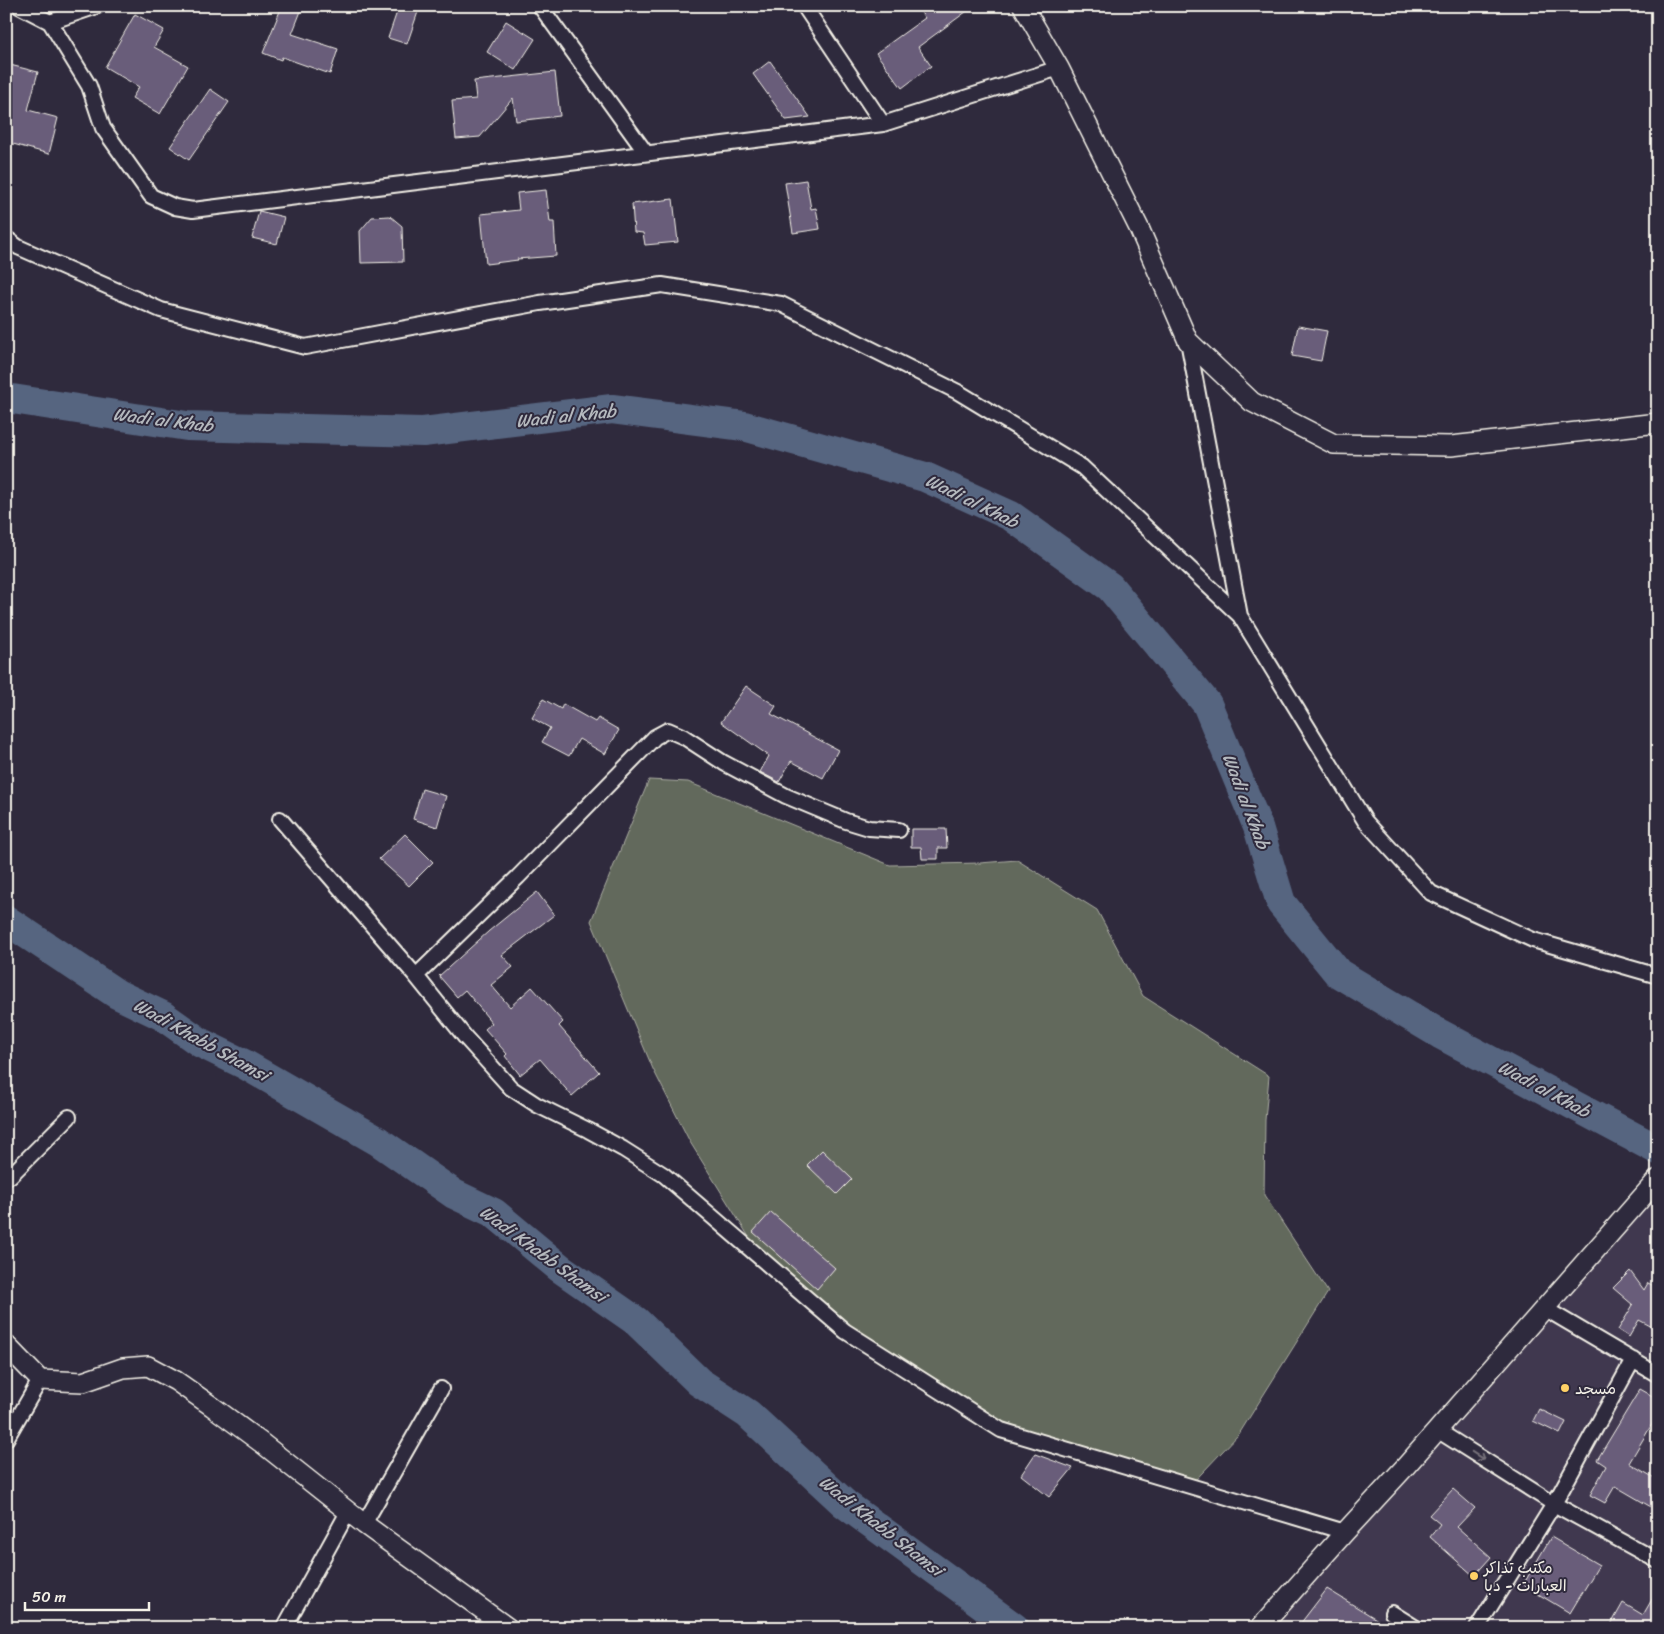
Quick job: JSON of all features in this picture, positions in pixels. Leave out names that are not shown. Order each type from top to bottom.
[{"type":"street","points":[[19,6],[50,22],[89,86],[103,128],[151,196],[175,207],[193,210],[883,124],[1059,68]]},
{"type":"street","points":[[50,22],[97,6]]},
{"type":"street","points":[[540,6],[646,154]]},
{"type":"street","points":[[804,6],[883,124]]},
{"type":"street","points":[[1023,6],[1059,68],[1139,228],[1188,342],[1240,616]]},
{"type":"street","points":[[6,238],[18,246],[160,310],[305,346],[540,303],[662,285],[781,304],[958,392],[1082,467],[1240,616],[1365,821],[1431,893],[1532,940],[1658,976]]},
{"type":"street","points":[[1188,342],[1252,402],[1334,444],[1451,446],[1658,423]]},
{"type":"street","points":[[416,976],[655,737],[668,730],[684,737],[724,763],[786,796],[846,821],[869,828],[899,830]]},
{"type":"street","points":[[280,819],[416,976],[465,1037],[511,1088],[537,1106],[624,1149],[664,1175],[845,1331],[1001,1430],[1344,1532]]},
{"type":"street","points":[[6,1176],[10,1176],[69,1117]]},
{"type":"street","points":[[1260,1628],[1658,1179]]},
{"type":"street","points":[[1544,1308],[1658,1374]]},
{"type":"street","points":[[6,1345],[40,1380],[83,1382],[123,1368],[148,1366],[176,1381],[263,1444],[364,1524],[508,1628]]},
{"type":"street","points":[[1477,1628],[1554,1504],[1633,1360]]},
{"type":"street","points":[[6,1439],[40,1380]]},
{"type":"street","points":[[364,1524],[441,1389]]},
{"type":"street","points":[[1437,1430],[1554,1504],[1658,1561]]},
{"type":"street","points":[[284,1628],[348,1512]]},
{"type":"street","points":[[1392,1613],[1416,1628]]},
{"type":"shaded area","points":[[1658,1194],[1658,1628],[1267,1628],[1630,1219]]},
{"type":"green space","points":[[649,780],[688,782],[890,865],[980,863],[1017,860],[1097,910],[1143,996],[1269,1076],[1265,1120],[1264,1195],[1328,1292],[1239,1434],[1184,1492],[993,1432],[838,1332],[749,1237],[690,1142],[653,1069],[591,921]]},
{"type":"building","points":[[282,6],[303,6],[292,34],[338,49],[330,74],[282,57],[281,60],[263,53]]},
{"type":"building","points":[[399,6],[420,6],[407,44],[388,38]]},
{"type":"building","points":[[916,6],[974,6],[918,47],[931,66],[902,88],[876,53],[925,18]]},
{"type":"building","points":[[135,14],[164,30],[154,47],[188,66],[160,114],[132,98],[139,87],[105,67]]},
{"type":"building","points":[[506,21],[535,39],[515,70],[487,52]]},
{"type":"building","points":[[770,61],[810,117],[786,120],[753,74]]},
{"type":"building","points":[[10,65],[38,72],[28,110],[58,118],[49,154],[6,142],[6,80]]},
{"type":"building","points":[[555,72],[560,116],[516,121],[513,98],[480,137],[456,139],[452,101],[476,99],[474,81]]},
{"type":"building","points":[[210,89],[229,102],[189,160],[170,147]]},
{"type":"building","points":[[806,180],[811,209],[816,208],[820,229],[793,233],[785,183]]},
{"type":"building","points":[[546,190],[550,222],[554,222],[556,256],[486,264],[481,214],[519,210],[517,193]]},
{"type":"building","points":[[673,199],[678,242],[645,245],[643,233],[634,232],[632,204]]},
{"type":"building","points":[[259,211],[284,217],[277,244],[252,238]]},
{"type":"building","points":[[390,216],[402,226],[403,262],[361,263],[360,231],[372,217]]},
{"type":"building","points":[[1298,326],[1327,331],[1321,361],[1292,356]]},
{"type":"building","points":[[746,686],[776,706],[771,714],[838,750],[823,778],[791,761],[779,782],[760,772],[769,756],[721,722]]},
{"type":"building","points":[[543,699],[561,709],[563,704],[595,722],[598,718],[619,730],[605,754],[579,739],[569,756],[542,742],[550,728],[532,718]]},
{"type":"building","points":[[422,789],[446,796],[437,827],[413,819]]},
{"type":"building","points":[[911,829],[946,829],[947,848],[938,848],[938,859],[922,859],[921,847],[911,847]]},
{"type":"building","points":[[405,834],[433,862],[409,886],[379,859]]},
{"type":"building","points":[[537,892],[554,915],[502,955],[513,967],[491,985],[510,1007],[532,987],[563,1022],[559,1026],[599,1072],[572,1096],[540,1059],[520,1075],[505,1056],[507,1054],[485,1029],[492,1023],[465,990],[457,997],[439,976],[489,931]]},
{"type":"building","points":[[822,1150],[852,1179],[837,1194],[807,1165]]},
{"type":"building","points":[[771,1212],[835,1268],[817,1289],[753,1232]]},
{"type":"building","points":[[1630,1271],[1644,1290],[1648,1283],[1658,1288],[1658,1330],[1639,1320],[1629,1337],[1618,1330],[1633,1305],[1613,1288]]},
{"type":"building","points":[[1640,1389],[1658,1399],[1658,1414],[1629,1463],[1658,1480],[1658,1511],[1615,1486],[1605,1503],[1590,1495],[1606,1466],[1597,1460]]},
{"type":"building","points":[[1539,1409],[1566,1422],[1560,1434],[1533,1421]]},
{"type":"building","points":[[1035,1454],[1073,1468],[1049,1497],[1021,1475]]},
{"type":"building","points":[[1453,1489],[1475,1508],[1457,1527],[1491,1557],[1474,1576],[1430,1537],[1440,1524],[1429,1515]]},
{"type":"building","points":[[1551,1537],[1599,1565],[1570,1613],[1523,1585]]},
{"type":"building","points":[[1327,1589],[1391,1628],[1297,1628]]},
{"type":"building","points":[[1658,1589],[1658,1628],[1609,1628],[1623,1603],[1643,1615]]},
{"type":"waterway","name":"Wadi al Khab","points":[[6,398],[187,426],[423,432],[612,409],[744,426],[925,477],[1011,516],[1110,587],[1207,704],[1258,827],[1281,903],[1338,973],[1440,1034],[1658,1150]]},
{"type":"waterway","name":"Wadi Khabb Shamsi","points":[[6,920],[117,994],[163,1016],[201,1043],[244,1064],[378,1141],[454,1194],[494,1213],[560,1268],[636,1321],[699,1382],[748,1414],[845,1504],[1015,1628]]},
{"type":"place","name":"مسجد","points":[[1565,1388]]},
{"type":"place","name":"مكتب تذاكر العبارات - دبا","points":[[1474,1576]]}]
